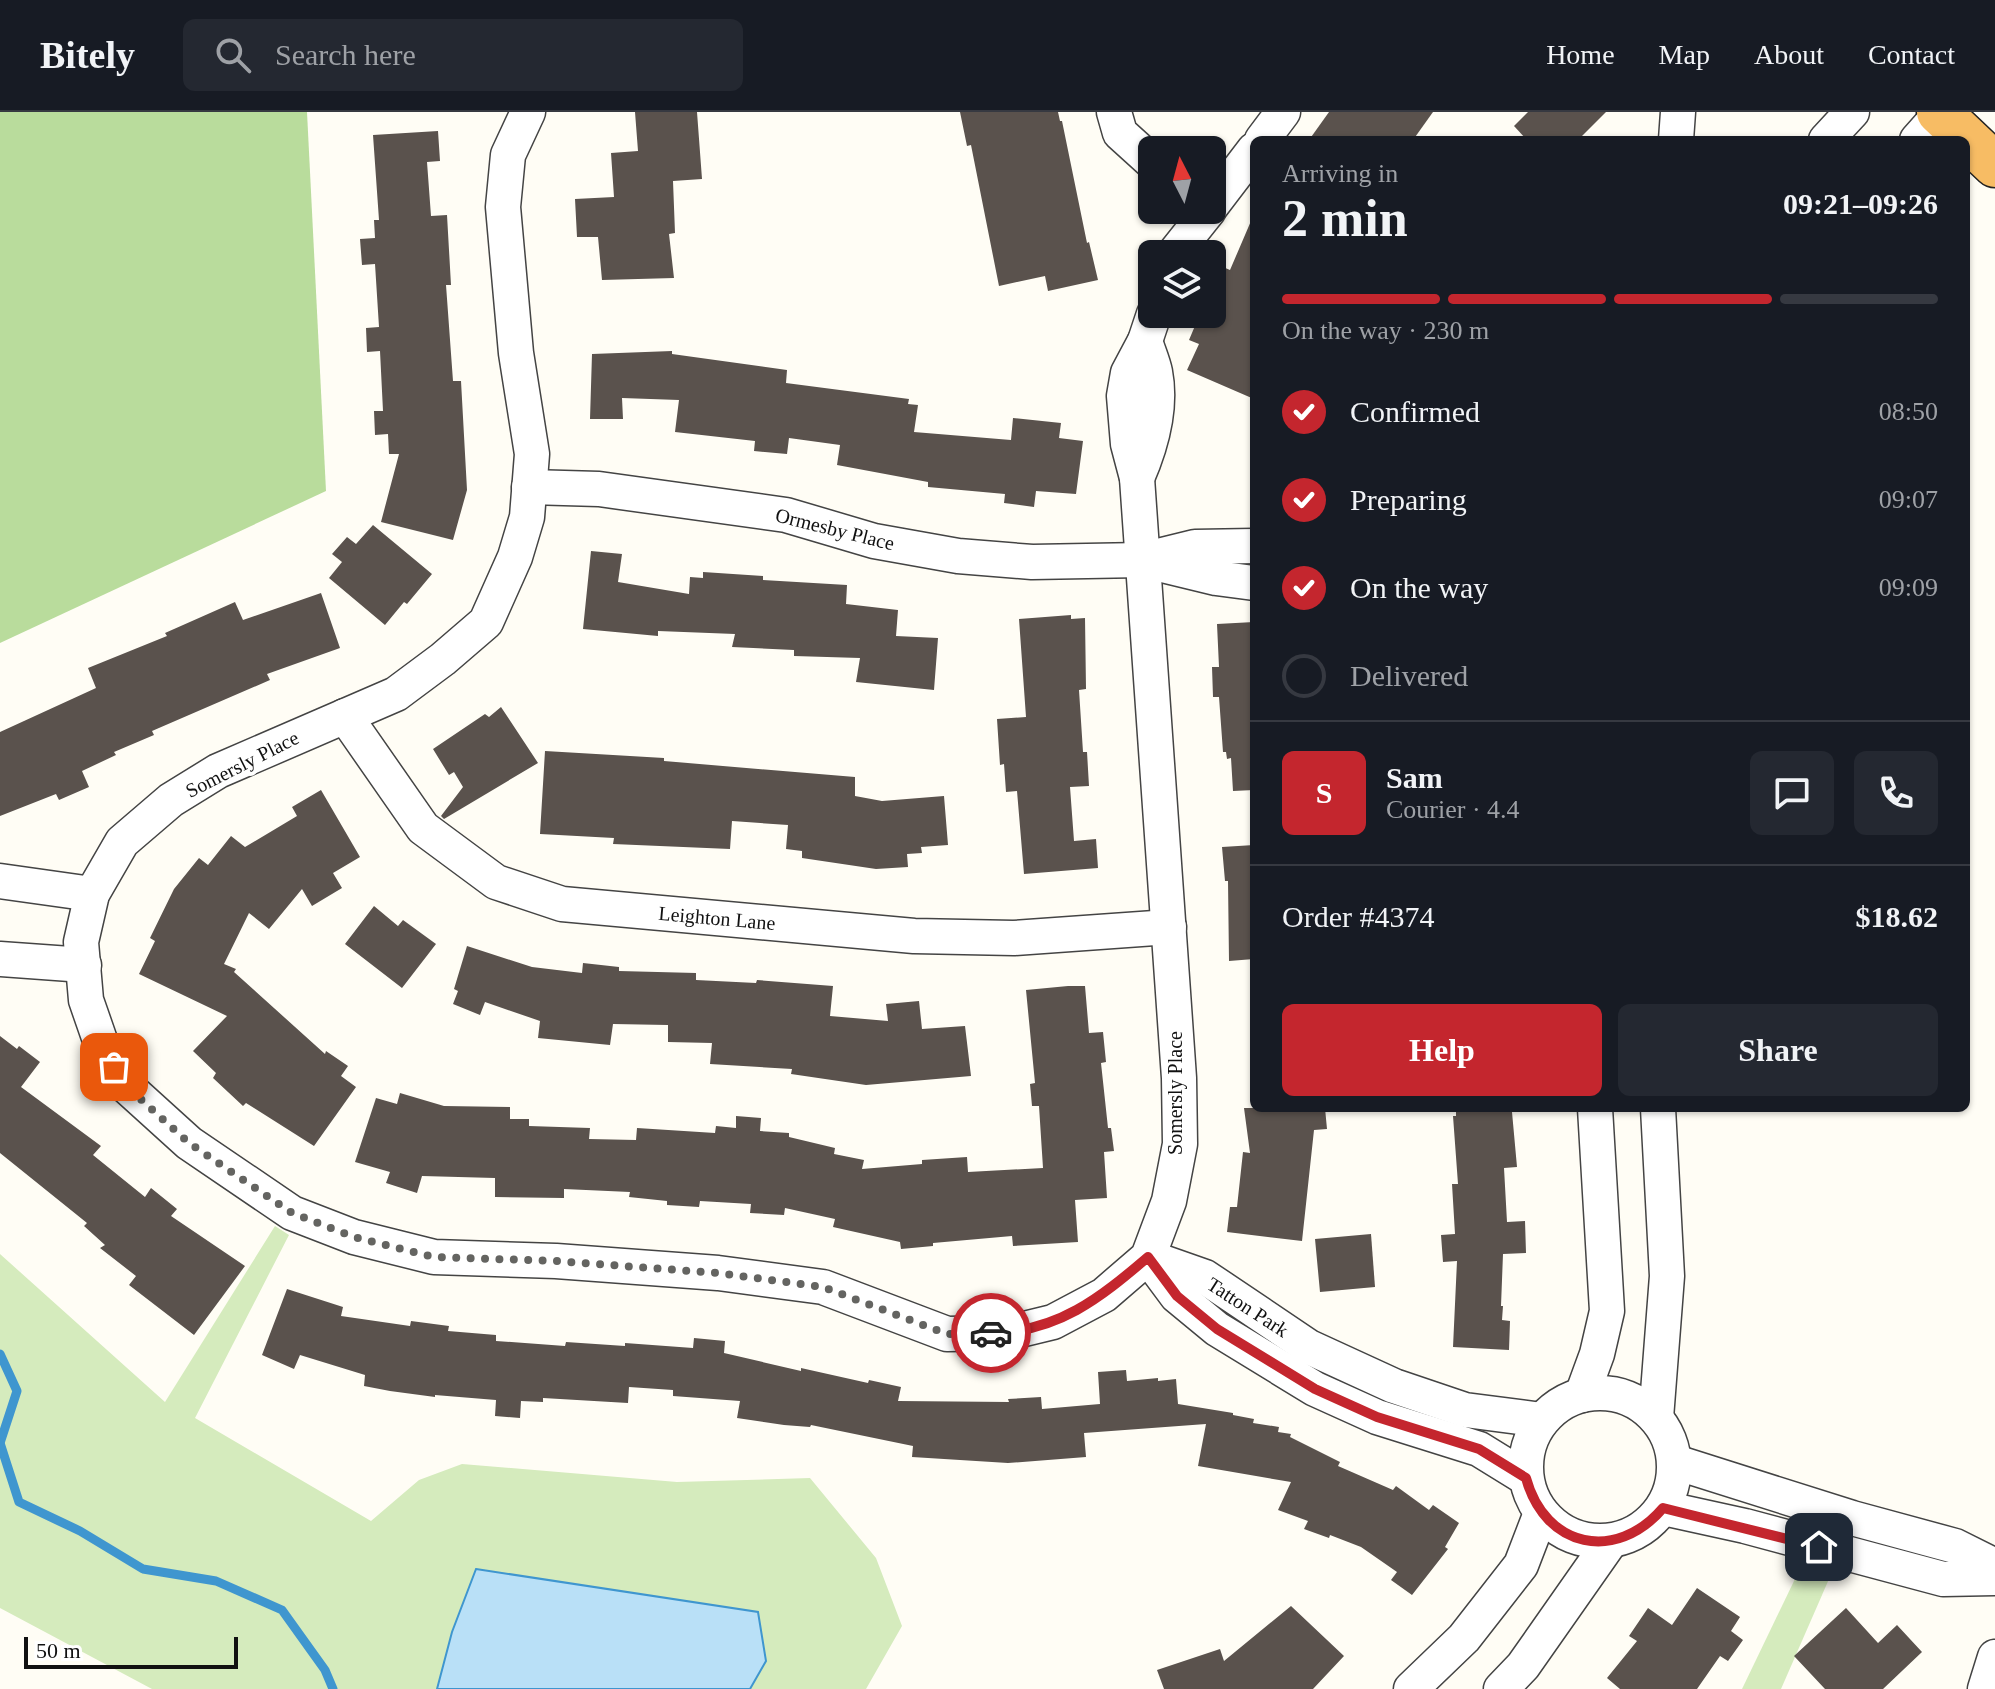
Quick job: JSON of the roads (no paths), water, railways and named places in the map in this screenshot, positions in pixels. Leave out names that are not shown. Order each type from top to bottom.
[{"type":"highway","points":[[1935,119],[1957,136]]},
{"type":"highway","points":[[1970,146],[1995,165]]},
{"type":"street","name":"Somersly Place","points":[[528,112],[508,155],[503,207],[516,353],[532,454],[527,517],[515,557],[486,622],[396,694],[218,771],[171,800],[122,842],[92,894],[81,942],[86,1000],[103,1049],[125,1085],[189,1143],[292,1213],[354,1237],[434,1257],[556,1261],[718,1273],[823,1287],[947,1334],[1008,1333],[1053,1322],[1104,1295],[1148,1257],[1169,1201],[1180,1144],[1179,1078],[1137,478],[1151,445],[1155,409],[1155,373],[1149,328]]},
{"type":"street","points":[[1114,112],[1120,133],[1138,149]]},
{"type":"street","points":[[1265,136],[1283,112]]},
{"type":"street","points":[[1676,136],[1678,112]]},
{"type":"street","points":[[1830,136],[1852,112]]},
{"type":"street","points":[[1226,186],[1250,155]]},
{"type":"street","points":[[1185,240],[1197,224]]},
{"type":"street","name":"Ormesby Place","points":[[529,487],[599,489],[786,515],[874,541],[958,556],[1032,562],[1142,560],[1195,547],[1250,546]]},
{"type":"street","name":"Ormesby Place","points":[[1142,560],[1216,578],[1250,582]]},
{"type":"street","name":"Leighton Lane","points":[[345,716],[423,828],[496,882],[562,904],[914,936],[1014,938],[1169,927]]},
{"type":"street","points":[[0,881],[92,894]]},
{"type":"street","points":[[0,959],[84,965]]},
{"type":"street","points":[[1582,1395],[1597,1354],[1607,1311],[1595,1112]]},
{"type":"street","points":[[1656,1418],[1667,1276],[1658,1112]]},
{"type":"street","name":"Tatton Park","points":[[1148,1257],[1205,1277],[1309,1347],[1394,1386],[1465,1410],[1542,1420]]},
{"type":"street","name":"Tatton Park","points":[[1148,1257],[1177,1296],[1217,1329],[1315,1389],[1377,1417],[1479,1449],[1526,1478]]},
{"type":"street","points":[[1602,1393],[1622,1396],[1640,1404],[1656,1418],[1669,1438],[1675,1462],[1673,1486],[1663,1508],[1649,1525],[1630,1536],[1610,1542],[1584,1541],[1560,1531],[1541,1513],[1531,1496],[1526,1478],[1526,1457],[1532,1437],[1542,1420],[1567,1401],[1582,1395],[1602,1393]]},
{"type":"street","points":[[1675,1462],[1852,1518],[1955,1546],[1995,1566]]},
{"type":"street","points":[[1663,1508],[1745,1526],[1943,1579],[1995,1578]]},
{"type":"street","points":[[1411,1689],[1464,1638],[1521,1565],[1541,1513]]},
{"type":"street","points":[[1844,1553],[1852,1518]]},
{"type":"street","points":[[1501,1689],[1523,1666],[1610,1542]]},
{"type":"street","points":[[1985,1689],[1995,1657]]},
{"type":"water","points":[[476,1569],[758,1612],[766,1661],[750,1689],[437,1689],[452,1632]]},
{"type":"waterway","points":[[0,1354],[17,1391],[0,1443]]},
{"type":"waterway","points":[[0,1443],[19,1502],[80,1531],[143,1569],[216,1581],[282,1610],[325,1670],[333,1689]]}]
